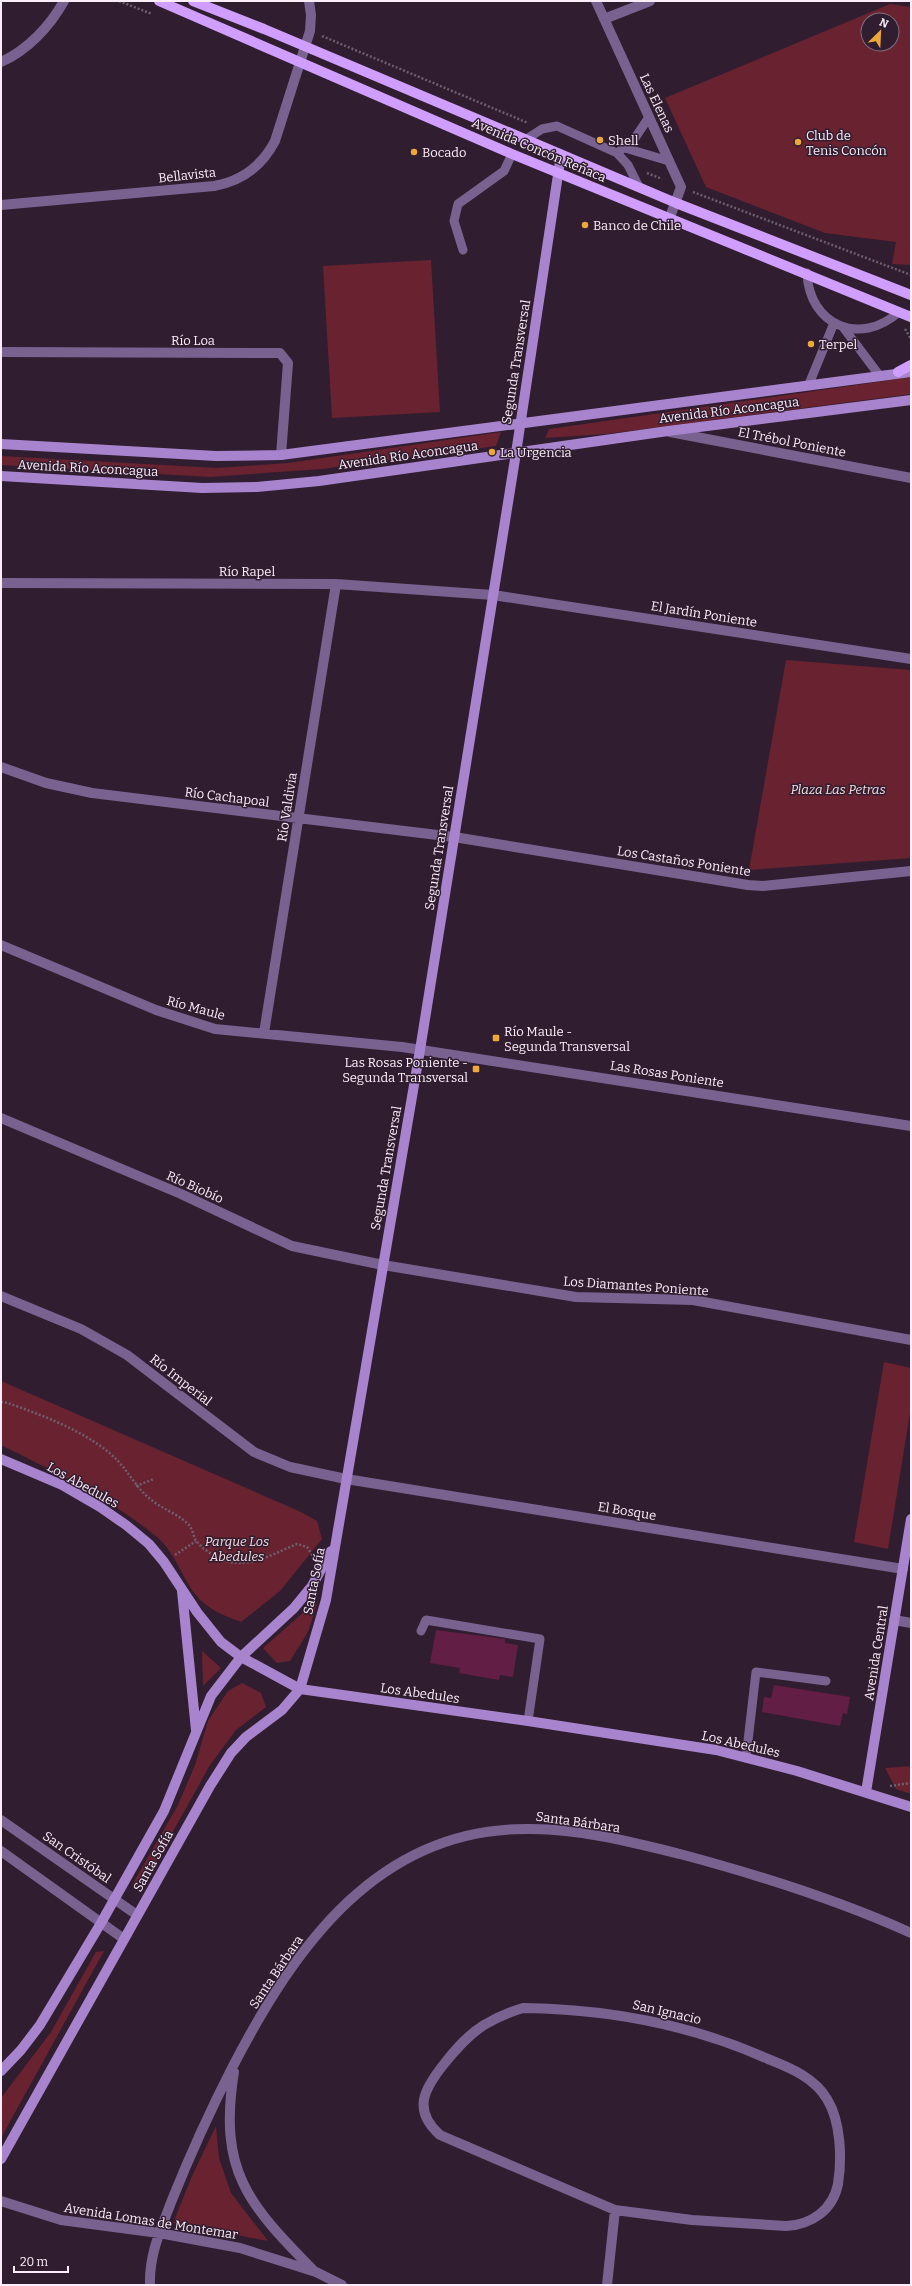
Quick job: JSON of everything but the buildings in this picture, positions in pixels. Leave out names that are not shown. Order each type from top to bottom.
[{"type":"main road","name":"Avenida Concón Reñaca","points":[[158,1],[512,154],[670,217],[911,317]]},
{"type":"main road","name":"Avenida Concón Reñaca","points":[[193,1],[676,203],[911,295]]},
{"type":"main road","points":[[898,372],[911,365]]},
{"type":"street","points":[[1,62],[34,40],[47,27],[64,1]]},
{"type":"street","name":"Bellavista","points":[[1,205],[214,186],[237,180],[259,164],[268,153],[275,140],[302,63],[306,47],[311,20],[309,1]]},
{"type":"street","name":"Las Elenas","points":[[596,1],[681,187],[670,217]]},
{"type":"street","points":[[604,19],[650,1]]},
{"type":"street","name":"Segunda Transversal","points":[[335,1544],[420,1050],[516,452],[561,155]]},
{"type":"street","name":"Río Loa","points":[[1,352],[280,353],[288,363],[281,455]]},
{"type":"street","name":"Avenida Río Aconcagua","points":[[1,444],[216,456],[281,455],[898,372],[911,372]]},
{"type":"street","name":"Avenida Río Aconcagua","points":[[1,476],[202,488],[257,487],[319,481],[668,431],[911,400]]},
{"type":"street","name":"El Trébol Poniente","points":[[668,431],[911,478]]},
{"type":"street","name":"Río Rapel","points":[[1,583],[336,584],[493,595]]},
{"type":"street","name":"Río Valdivia","points":[[264,1033],[336,584]]},
{"type":"street","name":"El Jardín Poniente","points":[[493,595],[911,659]]},
{"type":"street","name":"Río Cachapoal","points":[[1,768],[46,783],[92,793],[298,820],[454,837]]},
{"type":"street","name":"Los Castaños Poniente","points":[[454,837],[763,886],[911,871]]},
{"type":"street","name":"Río Maule","points":[[1,944],[156,1010],[215,1029],[420,1050]]},
{"type":"street","name":"Las Rosas Poniente","points":[[420,1050],[911,1126]]},
{"type":"street","name":"Río Biobío","points":[[1,1118],[181,1194],[292,1246],[383,1265]]},
{"type":"street","name":"Los Diamantes Poniente","points":[[383,1265],[576,1297],[693,1300],[911,1340]]},
{"type":"street","name":"Río Imperial","points":[[1,1296],[81,1329],[127,1354],[254,1452],[290,1467],[346,1478]]},
{"type":"street","name":"Los Abedules","points":[[1,1460],[62,1485],[100,1507],[149,1544],[164,1562],[182,1591],[221,1642],[241,1657],[300,1689],[528,1720],[716,1750],[866,1792],[911,1807]]},
{"type":"street","name":"El Bosque","points":[[346,1478],[903,1569]]},
{"type":"street","name":"Avenida Central","points":[[866,1792],[894,1620],[903,1569],[908,1551],[911,1519]]},
{"type":"street","name":"Santa Sofía","points":[[1,2071],[21,2050],[40,2025],[101,1923],[164,1810],[211,1696],[241,1657],[294,1608],[322,1570],[335,1544]]},
{"type":"street","name":"Santa Sofía","points":[[1,2159],[210,1786],[231,1753],[246,1737],[282,1710],[300,1689],[326,1600],[335,1544]]},
{"type":"street","points":[[182,1591],[182,1606],[196,1731]]},
{"type":"street","points":[[894,1620],[911,1623]]},
{"type":"street","name":"San Cristóbal","points":[[1,1820],[138,1915]]},
{"type":"street","name":"Santa Bárbara","points":[[150,2285],[151,2258],[158,2233],[186,2163],[235,2063],[280,1988],[323,1926],[341,1906],[366,1884],[405,1859],[453,1840],[478,1834],[504,1830],[556,1830],[651,1847],[749,1872],[798,1888],[911,1933]]},
{"type":"street","points":[[1,1851],[124,1939]]},
{"type":"street","name":"San Ignacio","points":[[523,2008],[583,2010],[642,2019],[678,2027],[727,2042],[781,2064],[807,2078],[827,2098],[833,2111],[840,2138],[837,2189],[826,2209],[808,2222],[786,2226],[754,2225],[615,2210],[448,2140],[433,2129],[424,2112],[423,2103],[428,2085],[448,2058],[470,2035],[496,2018],[523,2008]]},
{"type":"street","name":"Santa Bárbara","points":[[235,2063],[228,2117],[230,2142],[242,2185],[268,2222],[316,2272]]},
{"type":"street","name":"Avenida Lomas de Montemar","points":[[1,2201],[60,2220],[158,2233],[240,2248],[316,2272],[342,2285]]},
{"type":"street","points":[[607,2285],[615,2210]]},
{"type":"lane","points":[[617,153],[625,148],[639,134],[649,117]]},
{"type":"lane","points":[[525,140],[542,129],[557,126],[617,153],[628,165],[639,187]]},
{"type":"lane","points":[[625,148],[669,161]]},
{"type":"lane","points":[[463,250],[454,221],[458,204],[504,171],[512,154]]},
{"type":"lane","points":[[807,273],[810,293],[814,302],[822,314],[834,323],[844,327],[859,329],[874,327],[883,324],[899,312]]},
{"type":"lane","points":[[809,384],[834,323]]},
{"type":"lane","points":[[844,327],[878,375]]},
{"type":"lane","points":[[421,1631],[426,1620],[540,1639],[528,1720]]},
{"type":"lane","points":[[746,1758],[756,1672],[826,1681]]},
{"type":"path","points":[[1,1402],[8,1403],[53,1419],[88,1439],[117,1461],[136,1486],[150,1500],[189,1524],[196,1541],[213,1555],[230,1562],[265,1558],[297,1544],[307,1547],[322,1570]]},
{"type":"path","points":[[136,1486],[154,1479]]},
{"type":"path","points":[[164,1562],[196,1541]]},
{"type":"green space","name":"Club de Tenis Concón","points":[[890,4],[911,7],[911,265],[892,264],[896,242],[825,233],[706,187],[665,98],[860,17],[860,52],[900,52],[900,12],[871,12]]},
{"type":"green space","points":[[431,260],[440,412],[332,418],[323,266]]},
{"type":"green space","points":[[911,378],[911,394],[606,434],[545,438],[549,429]]},
{"type":"green space","points":[[501,432],[496,446],[322,469],[210,477],[1,465],[1,456],[217,468],[288,463]]},
{"type":"green space","name":"Plaza Las Petras","points":[[786,660],[911,670],[911,858],[749,870]]},
{"type":"green space","points":[[884,1362],[911,1368],[911,1407],[888,1549],[854,1542]]},
{"type":"green space","name":"Parque Los Abedules","points":[[1,1381],[301,1512],[317,1521],[322,1539],[280,1591],[241,1622],[222,1614],[210,1608],[199,1599],[164,1544],[140,1524],[82,1487],[1,1445]]},
{"type":"green space","points":[[317,1604],[308,1632],[290,1661],[277,1663],[263,1648],[312,1605]]},
{"type":"green space","points":[[202,1651],[221,1668],[203,1686]]},
{"type":"green space","points":[[242,1683],[261,1693],[266,1707],[236,1730],[210,1765],[141,1889],[132,1885],[178,1805],[195,1765],[208,1721],[228,1691]]},
{"type":"green space","points":[[911,1766],[911,1794],[896,1789],[885,1768]]},
{"type":"green space","points":[[104,1951],[1,2138],[1,2098],[51,2032],[96,1952]]},
{"type":"green space","points":[[216,2126],[219,2158],[231,2193],[268,2241],[173,2223],[192,2176]]},
{"type":"place","name":"Shell","points":[[600,140]]},
{"type":"place","name":"Club de Tenis Concón","points":[[798,142]]},
{"type":"place","name":"Bocado","points":[[414,152]]},
{"type":"place","name":"Banco de Chile","points":[[585,225]]},
{"type":"place","name":"Terpel","points":[[811,344]]},
{"type":"place","name":"La Urgencia","points":[[492,452]]},
{"type":"place","name":"Río Maule - Segunda Transversal","points":[[496,1038]]},
{"type":"place","name":"Las Rosas Poniente - Segunda Transversal","points":[[476,1069]]}]
